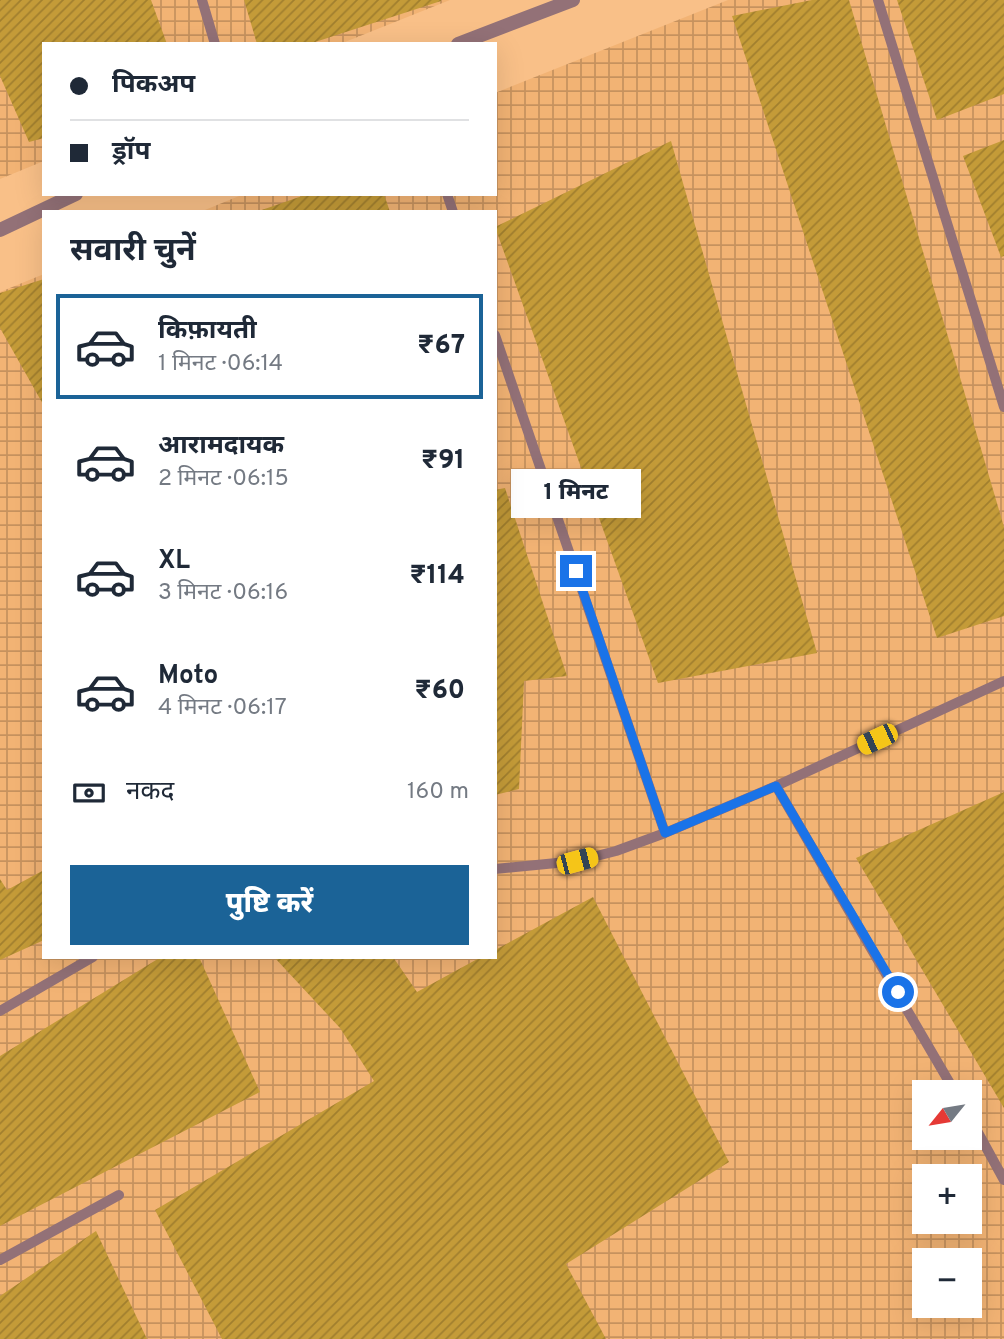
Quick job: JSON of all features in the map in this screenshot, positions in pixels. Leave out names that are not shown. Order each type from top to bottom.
[{"type":"street","points":[[463,42],[573,0]]},
{"type":"street","points":[[42,210],[72,196]]},
{"type":"street","points":[[0,230],[42,210]]},
{"type":"lane","points":[[202,0],[214,42]]},
{"type":"lane","points":[[878,0],[1004,407]]},
{"type":"lane","points":[[497,341],[665,833]]},
{"type":"lane","points":[[497,869],[577,861],[616,851],[665,833],[776,786],[1004,681]]},
{"type":"lane","points":[[776,786],[948,1080]]},
{"type":"lane","points":[[0,1011],[90,959]]},
{"type":"lane","points":[[982,1140],[1004,1180]]},
{"type":"lane","points":[[0,1260],[120,1195]]},
{"type":"shaded area","points":[[0,0],[450,0],[345,42],[42,42],[42,162],[0,179]]},
{"type":"shaded area","points":[[728,0],[1004,0],[1004,1339],[0,1339],[0,292],[42,275],[42,959],[497,959],[497,210],[205,210],[239,196],[497,196],[497,92]]},
{"type":"building","points":[[0,0],[151,0],[166,42],[42,42],[42,139],[29,142],[0,76]]},
{"type":"building","points":[[244,0],[441,0],[315,42],[256,42]]},
{"type":"building","points":[[812,0],[849,0],[1004,527],[1004,616],[937,638],[732,16]]},
{"type":"building","points":[[897,0],[1004,0],[1004,94],[937,120]]},
{"type":"building","points":[[1004,140],[1004,256],[1001,257],[963,156]]},
{"type":"building","points":[[671,141],[817,653],[658,683],[497,233],[497,226]]},
{"type":"building","points":[[302,196],[385,196],[389,210],[262,210]]},
{"type":"building","points":[[42,280],[42,402],[0,328],[0,293]]},
{"type":"building","points":[[505,488],[567,676],[524,681],[519,789],[497,794],[497,490]]},
{"type":"building","points":[[1004,792],[1004,1108],[856,858]]},
{"type":"building","points":[[42,871],[42,941],[0,960],[0,879],[7,890]]},
{"type":"building","points":[[593,897],[729,1162],[566,1264],[606,1339],[222,1339],[155,1210],[374,1081],[340,1028],[276,959],[394,959],[417,992],[477,959],[497,959],[497,949]]},
{"type":"building","points":[[158,959],[200,959],[260,1092],[0,1226],[0,1056]]},
{"type":"building","points":[[96,1231],[147,1339],[0,1339],[0,1296]]},
{"type":"route","points":[[576,571],[665,833],[776,786],[898,992]]}]
